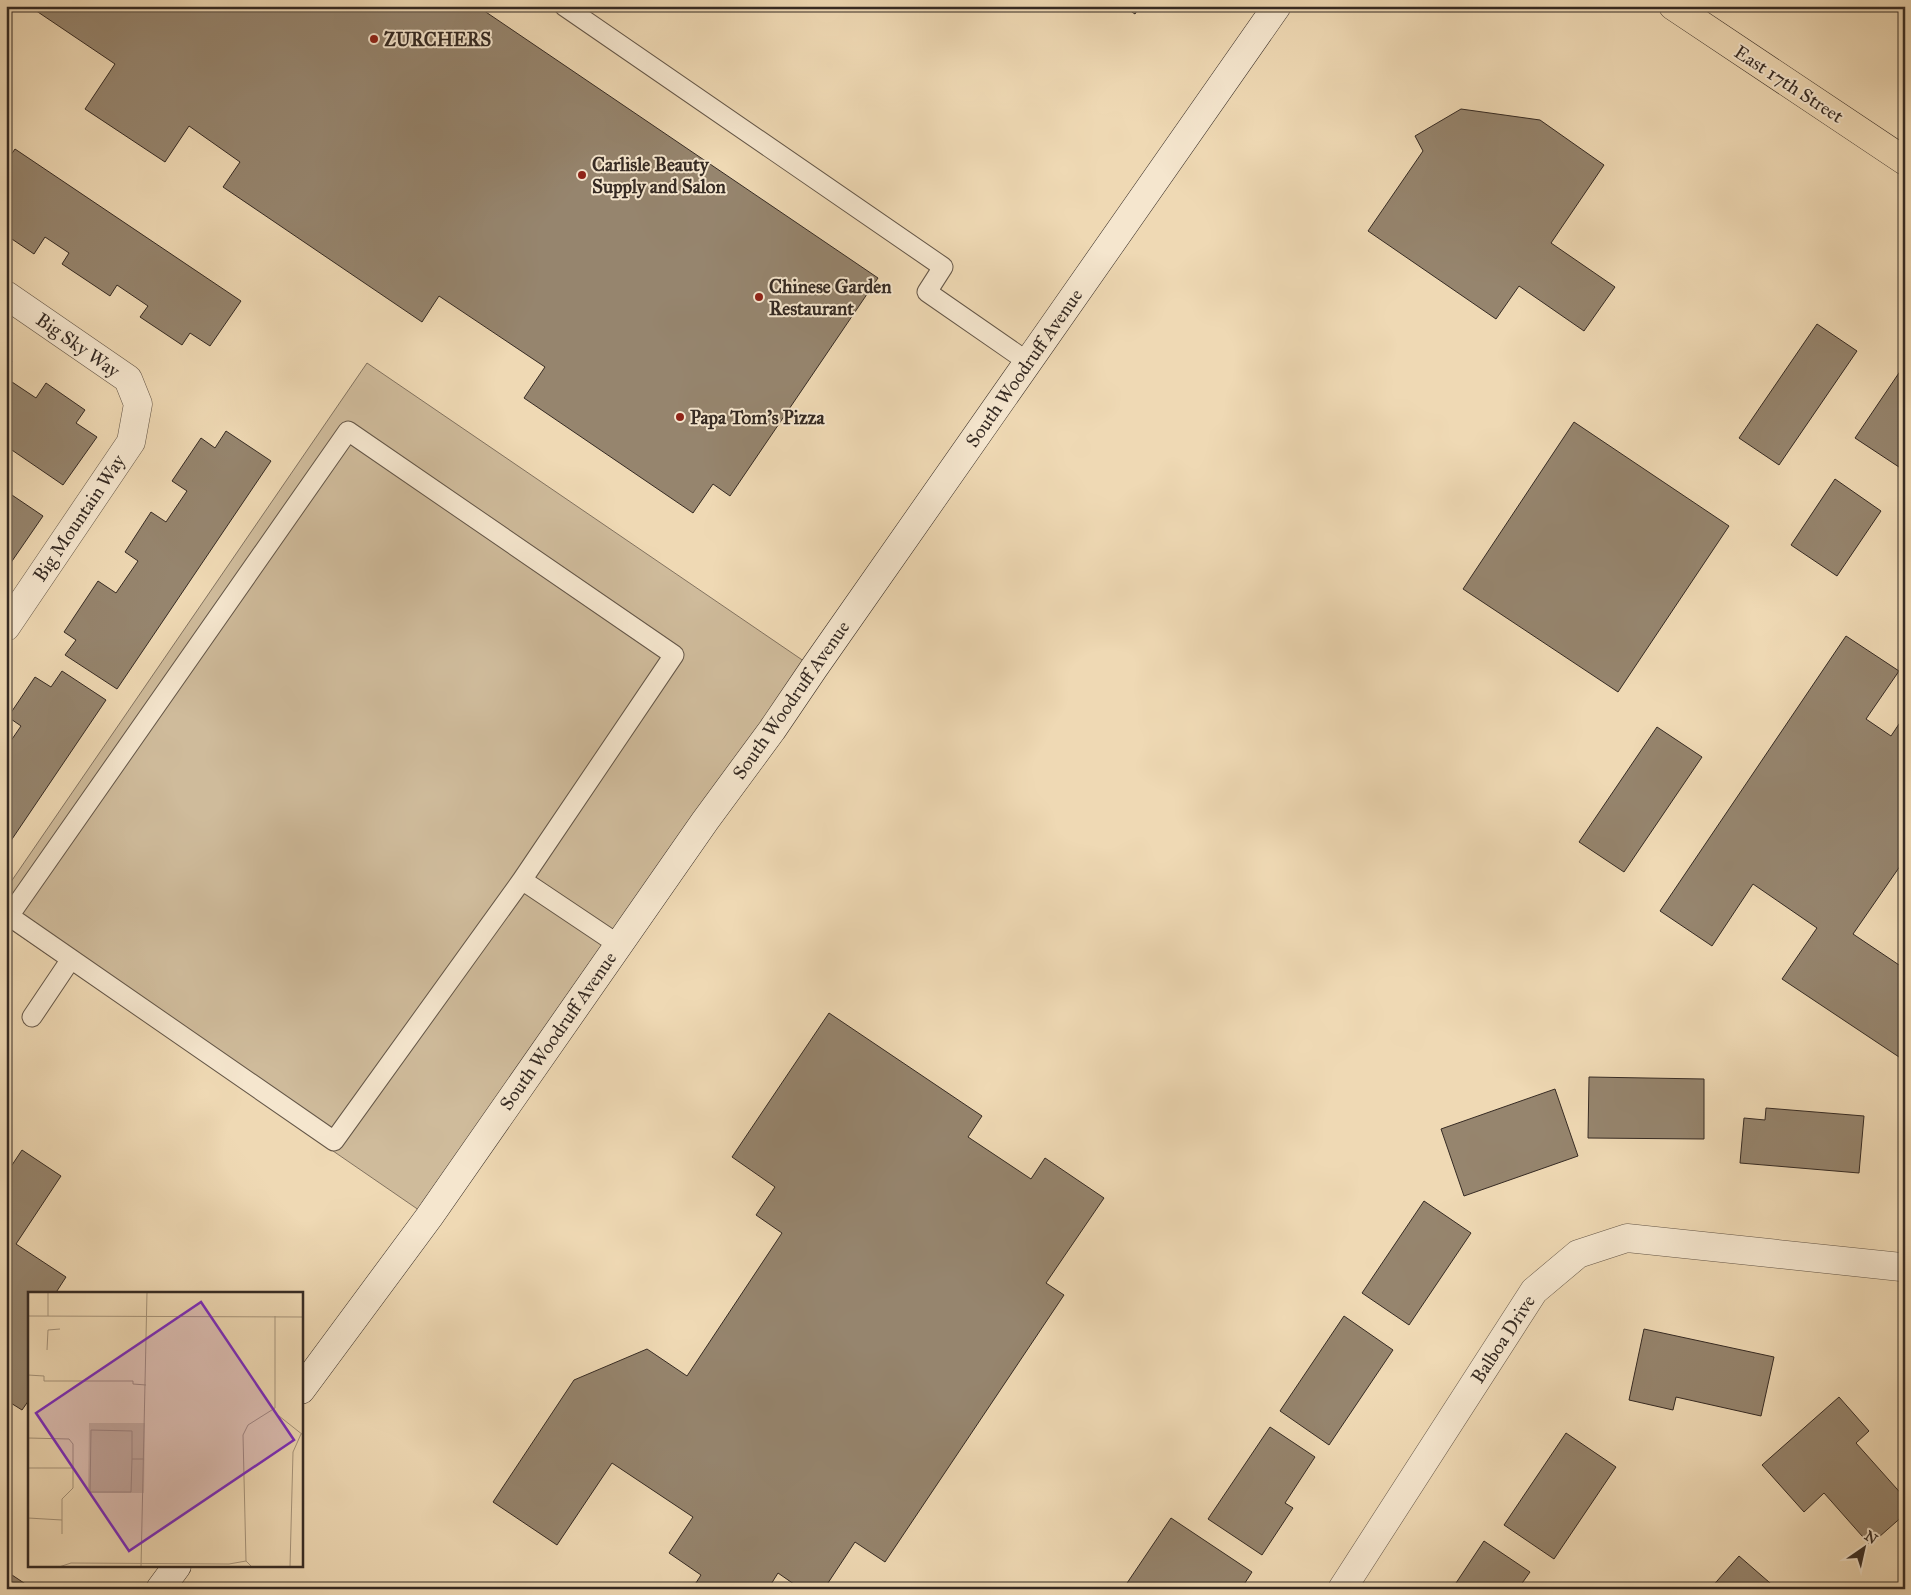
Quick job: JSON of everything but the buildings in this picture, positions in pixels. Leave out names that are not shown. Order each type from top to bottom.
[{"type":"main road","name":"South Woodruff Avenue","points":[[302,1389],[429,1217],[705,821],[772,730],[1277,6]]},
{"type":"main road","name":"East 17th Street","points":[[1673,6],[1905,161]]},
{"type":"main road","name":"Big Sky Way","points":[[6,295],[128,379],[138,404]]},
{"type":"main road","name":"Big Mountain Way","points":[[6,627],[131,442],[138,404]]},
{"type":"main road","name":"Balboa Drive","points":[[1342,1589],[1534,1291],[1578,1254],[1627,1238],[1904,1270]]},
{"type":"main road","points":[[160,1589],[176,1568]]},
{"type":"lane","points":[[564,6],[943,267],[927,292],[1028,362]]},
{"type":"lane","points":[[348,431],[674,655],[522,880],[334,1141],[9,916],[348,431]]},
{"type":"lane","points":[[522,880],[619,945]]},
{"type":"lane","points":[[32,1017],[71,959]]},
{"type":"shaded area","points":[[367,363],[814,668],[429,1217],[6,926],[6,889]]},
{"type":"place","name":"ZURCHERS","points":[[374,39]]},
{"type":"place","name":"Carlisle Beauty Supply and Salon","points":[[582,175]]},
{"type":"place","name":"Chinese Garden Restaurant","points":[[759,297]]},
{"type":"place","name":"Papa Tom's Pizza","points":[[680,417]]}]
